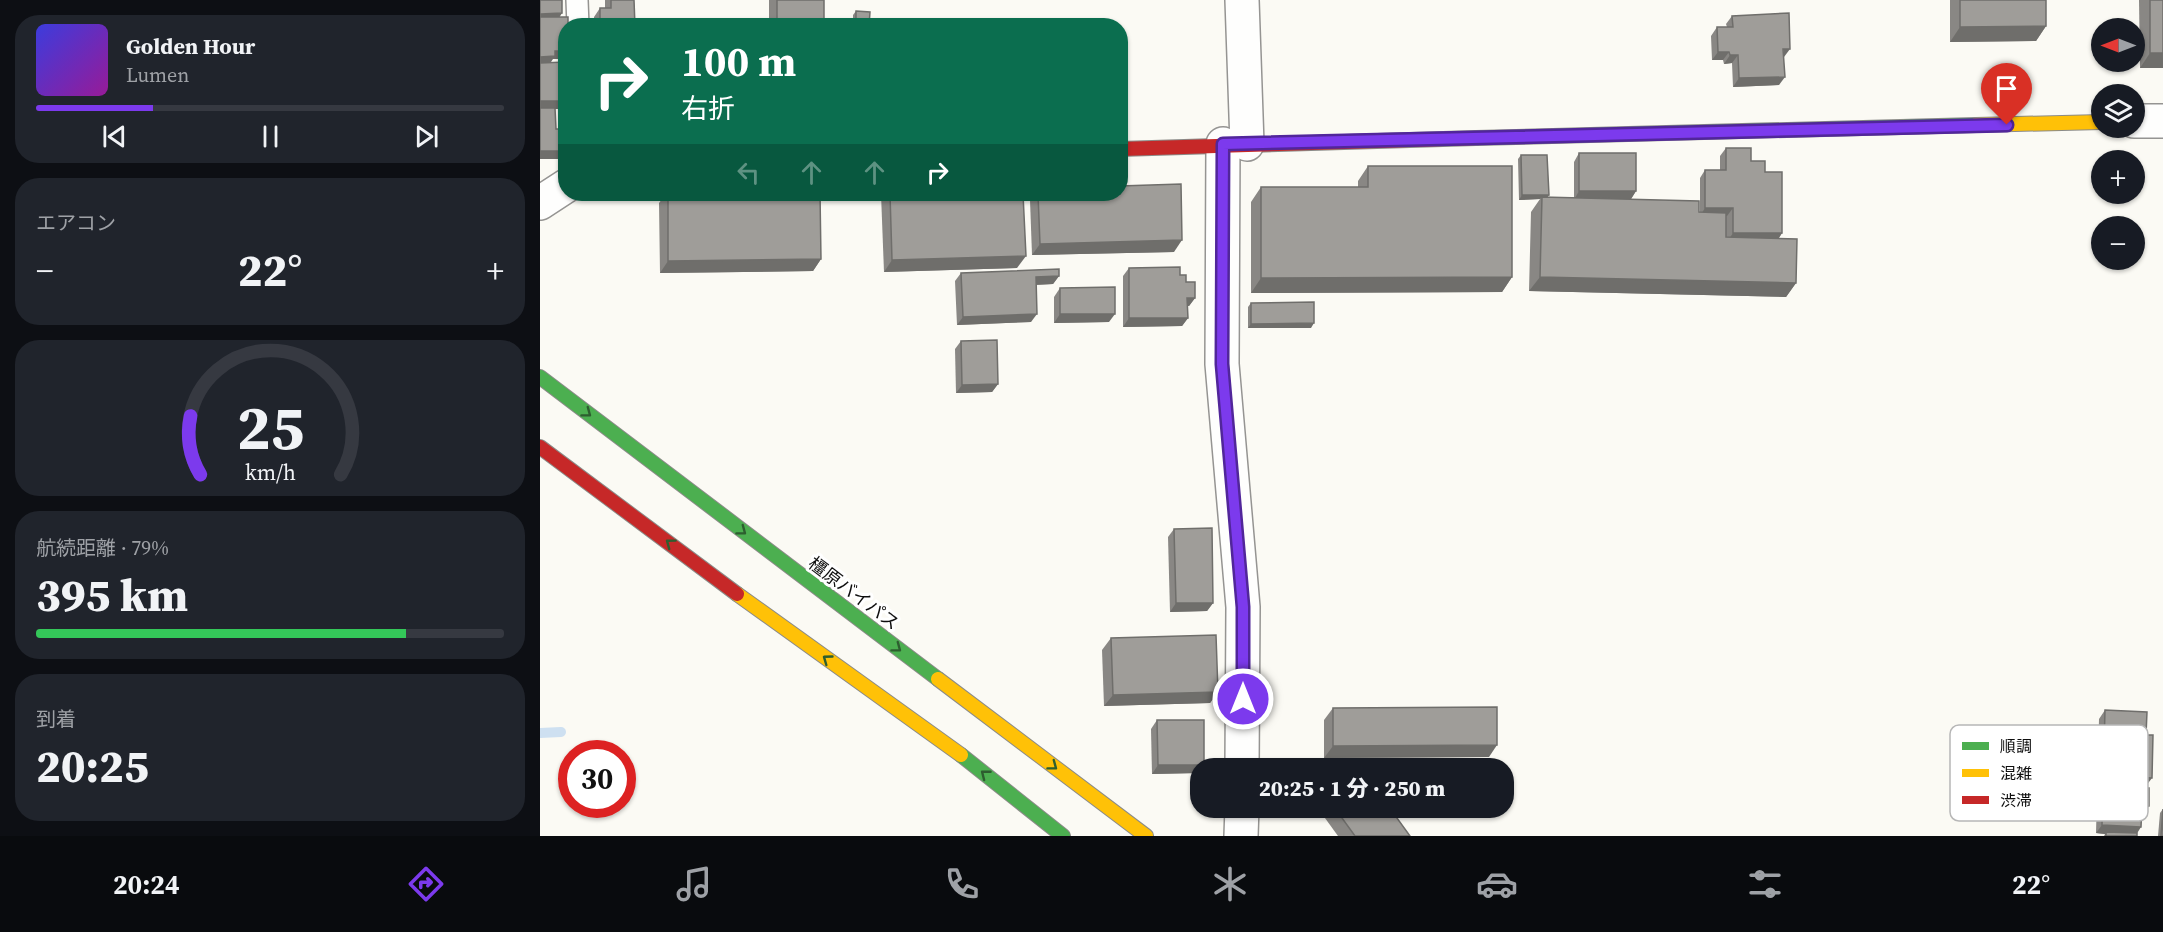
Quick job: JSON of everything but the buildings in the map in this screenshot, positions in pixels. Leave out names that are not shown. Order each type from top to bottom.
[{"type":"main road","points":[[1128,149],[2091,122]]},
{"type":"main road","name":"橿原バイパス","points":[[540,377],[1146,836]]},
{"type":"main road","points":[[540,447],[960,754],[1064,836]]},
{"type":"street","points":[[1242,0],[1222,364],[1243,607],[1242,758]]},
{"type":"street","points":[[2145,122],[2163,121]]},
{"type":"street","points":[[540,179],[558,178]]},
{"type":"street","points":[[540,203],[558,191]]},
{"type":"street","points":[[1241,836],[1242,818]]},
{"type":"lane","points":[[577,0],[578,18]]},
{"type":"waterway","points":[[540,733],[561,732]]},
{"type":"traffic: fast","points":[[1476,138],[1976,125]]},
{"type":"traffic: fast","points":[[540,377],[938,679]]},
{"type":"traffic: fast","points":[[961,755],[1063,836]]},
{"type":"traffic: slow","points":[[1976,125],[2091,122]]},
{"type":"traffic: slow","points":[[737,594],[961,755]]},
{"type":"traffic: slow","points":[[938,679],[1146,836]]},
{"type":"traffic: jam","points":[[1128,149],[1476,138]]},
{"type":"traffic: jam","points":[[540,447],[737,594]]},
{"type":"route","points":[[1243,699],[1243,607],[1222,364],[1223,144],[2007,125]]}]
